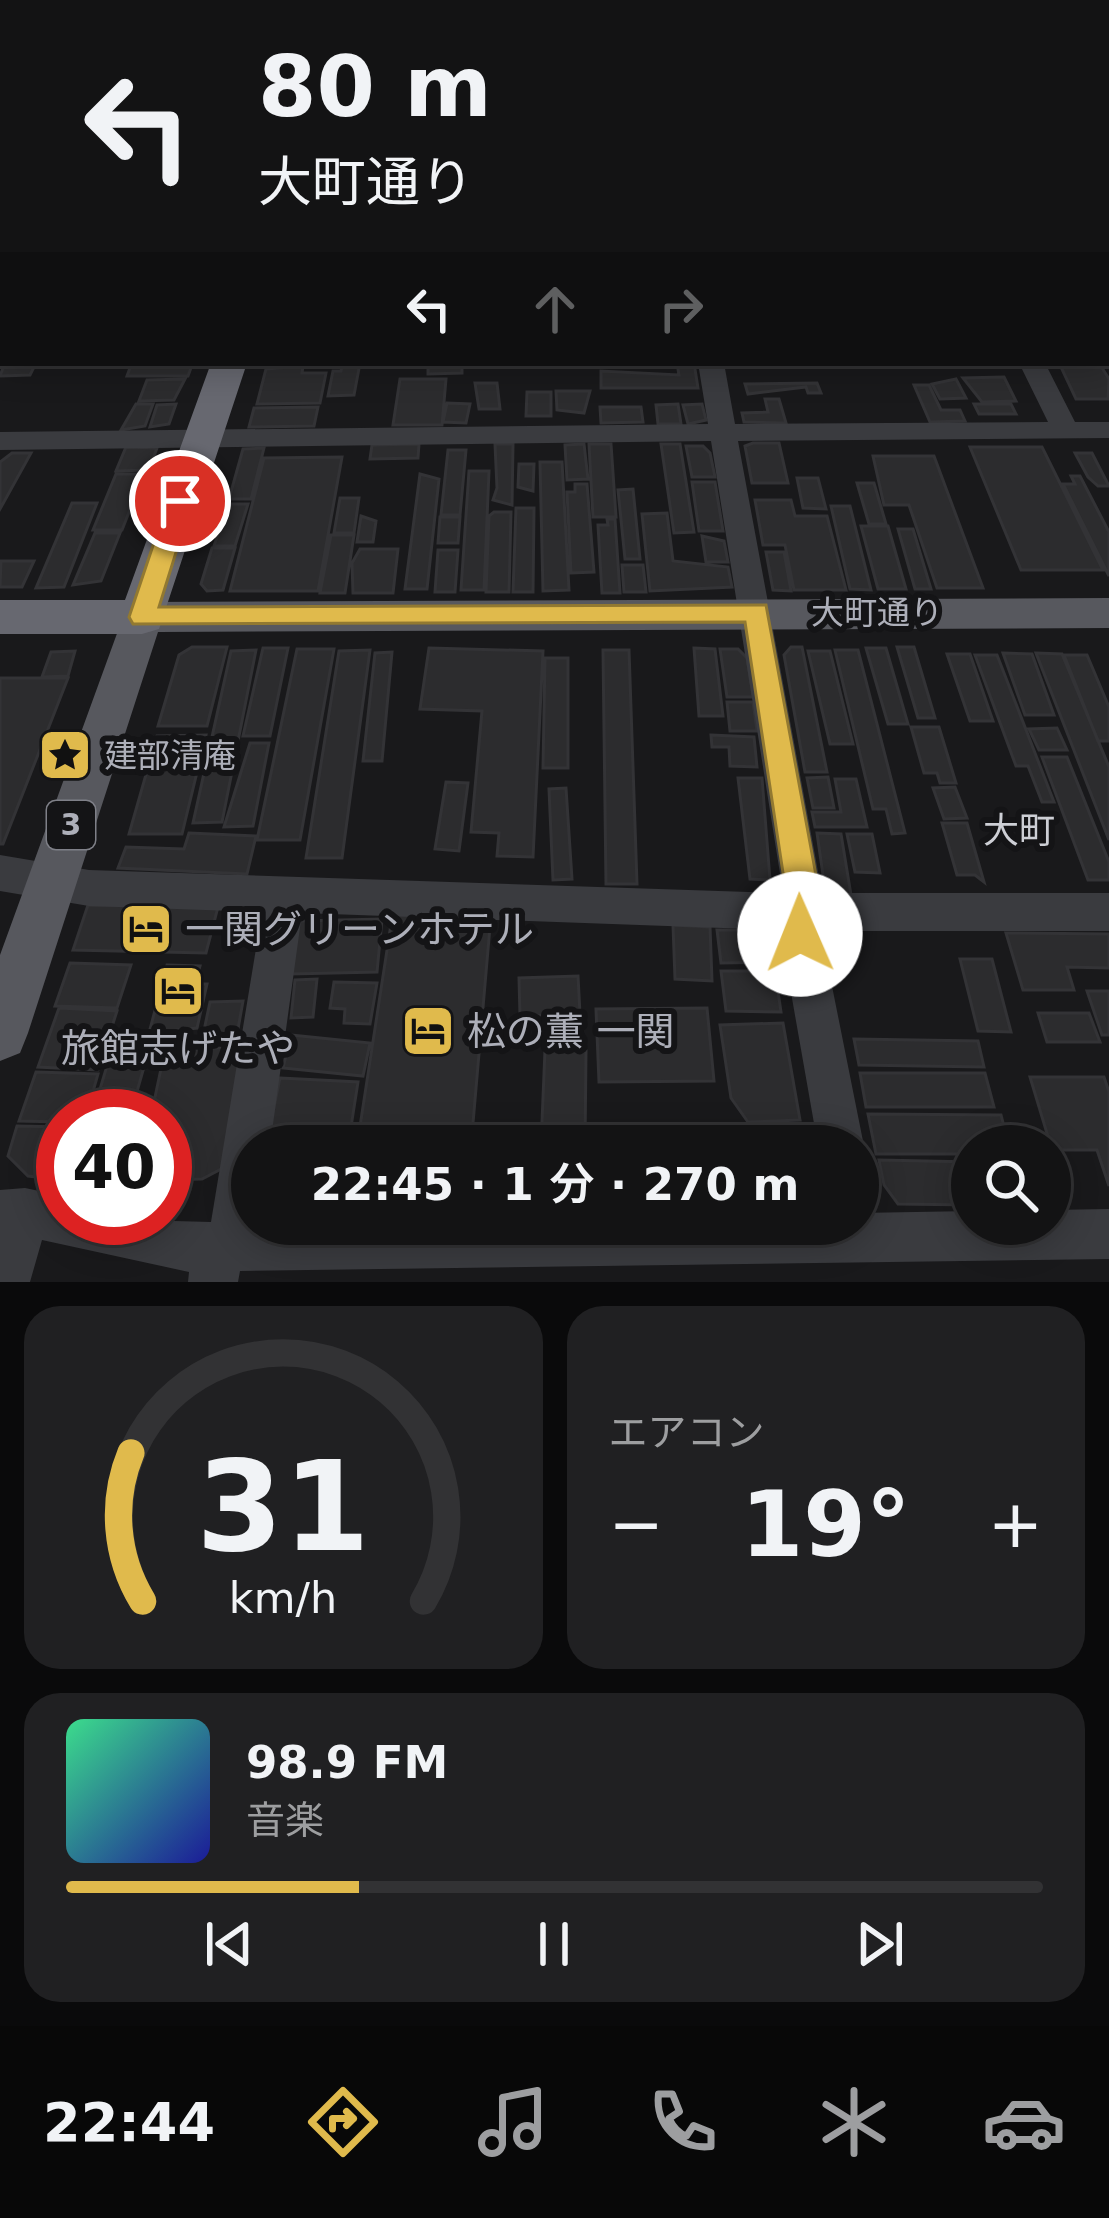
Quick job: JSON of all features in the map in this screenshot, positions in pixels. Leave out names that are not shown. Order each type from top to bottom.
[{"type":"highway","points":[[0,617],[142,617],[228,366]]},
{"type":"main road","name":"大町通り","points":[[142,617],[1109,613]]},
{"type":"main road","name":"3","points":[[0,1033],[142,617]]},
{"type":"street","points":[[712,366],[757,612],[802,886],[800,912],[838,1125]]},
{"type":"street","points":[[1034,366],[1066,430]]},
{"type":"street","points":[[0,442],[202,436],[1109,430]]},
{"type":"street","points":[[0,873],[89,888],[285,891],[800,912],[1109,912]]},
{"type":"street","points":[[221,1258],[285,891]]},
{"type":"street","points":[[5,1282],[12,1213],[221,1258],[517,1245]]},
{"type":"street","points":[[879,1230],[1109,1234]]},
{"type":"building","points":[[4,366],[34,366],[30,375],[0,376]]},
{"type":"building","points":[[131,366],[192,366],[188,376],[127,376]]},
{"type":"building","points":[[303,366],[302,373],[326,373],[320,403],[257,404],[266,369]]},
{"type":"building","points":[[342,366],[359,366],[354,395],[328,396],[333,371],[341,371]]},
{"type":"building","points":[[428,366],[462,366],[462,373],[428,374]]},
{"type":"building","points":[[678,366],[694,366],[698,388],[601,388],[601,371],[679,375]]},
{"type":"building","points":[[1101,366],[1109,379],[1108,399],[1076,399],[1061,367]]},
{"type":"building","points":[[1004,377],[1016,401],[982,402],[963,378]]},
{"type":"building","points":[[185,379],[174,400],[139,401],[147,380]]},
{"type":"building","points":[[400,379],[446,379],[442,425],[393,425]]},
{"type":"building","points":[[956,379],[966,398],[940,399],[932,384]]},
{"type":"building","points":[[475,383],[497,383],[500,409],[479,409]]},
{"type":"building","points":[[817,383],[821,393],[808,393],[806,387],[748,394],[745,384]]},
{"type":"building","points":[[914,385],[929,385],[941,410],[960,410],[965,421],[930,422]]},
{"type":"building","points":[[556,391],[590,391],[584,413],[557,410]]},
{"type":"building","points":[[527,392],[551,392],[551,416],[526,416]]},
{"type":"building","points":[[765,399],[779,399],[786,423],[744,422],[742,413],[768,412]]},
{"type":"building","points":[[447,403],[470,404],[466,423],[443,422]]},
{"type":"building","points":[[136,404],[153,404],[145,426],[121,430]]},
{"type":"building","points":[[176,404],[169,424],[150,427],[157,405]]},
{"type":"building","points":[[678,404],[681,424],[658,424],[656,405]]},
{"type":"building","points":[[702,404],[706,420],[688,424],[683,405]]},
{"type":"building","points":[[974,404],[1011,404],[1016,414],[979,414]]},
{"type":"building","points":[[318,407],[314,426],[249,427],[254,408]]},
{"type":"building","points":[[600,407],[641,407],[643,422],[601,423]]},
{"type":"building","points":[[779,443],[788,483],[752,483],[745,446]]},
{"type":"building","points":[[419,444],[418,458],[370,459],[372,445]]},
{"type":"building","points":[[495,444],[513,444],[512,505],[493,500]]},
{"type":"building","points":[[584,444],[588,479],[567,480],[565,445]]},
{"type":"building","points":[[589,444],[611,444],[616,517],[593,517]]},
{"type":"building","points":[[661,444],[680,444],[694,532],[674,533]]},
{"type":"building","points":[[686,446],[703,446],[710,453],[715,477],[692,477]]},
{"type":"building","points":[[126,447],[157,448],[149,470],[116,471]]},
{"type":"building","points":[[970,447],[1042,447],[1103,570],[1021,570]]},
{"type":"building","points":[[264,448],[251,499],[229,499],[243,449]]},
{"type":"building","points":[[448,450],[466,450],[460,515],[441,515]]},
{"type":"building","points":[[12,453],[31,453],[0,509],[0,462]]},
{"type":"building","points":[[1075,453],[1092,453],[1109,486],[1098,486],[1088,477]]},
{"type":"building","points":[[873,456],[934,456],[983,588],[937,588],[909,505],[884,505]]},
{"type":"building","points":[[342,457],[318,591],[230,591],[264,458]]},
{"type":"building","points":[[540,462],[562,462],[569,590],[543,591]]},
{"type":"building","points":[[519,464],[534,464],[533,491],[518,487]]},
{"type":"building","points":[[469,471],[489,471],[484,590],[461,590]]},
{"type":"building","points":[[116,474],[144,474],[122,530],[93,530]]},
{"type":"building","points":[[420,474],[439,479],[427,589],[405,589]]},
{"type":"building","points":[[1071,476],[1080,476],[1109,532],[1109,576],[1063,484],[1075,484]]},
{"type":"building","points":[[797,478],[818,478],[826,509],[803,508]]},
{"type":"building","points":[[692,482],[715,482],[723,531],[699,531]]},
{"type":"building","points":[[857,483],[874,483],[886,524],[869,524]]},
{"type":"building","points":[[575,484],[587,484],[594,572],[571,573],[567,492],[575,492]]},
{"type":"building","points":[[633,489],[640,559],[625,559],[618,490]]},
{"type":"building","points":[[340,498],[359,498],[354,533],[334,533]]},
{"type":"building","points":[[755,500],[791,500],[795,516],[827,516],[846,590],[794,590],[785,545],[763,545]]},
{"type":"building","points":[[72,503],[97,503],[64,587],[36,588]]},
{"type":"building","points":[[228,504],[248,504],[235,546],[214,546]]},
{"type":"building","points":[[831,506],[850,506],[871,590],[850,589]]},
{"type":"building","points":[[516,508],[534,508],[533,592],[513,592]]},
{"type":"building","points":[[511,512],[509,592],[486,592],[489,516]]},
{"type":"building","points":[[667,513],[673,561],[728,567],[732,587],[650,591],[642,514]]},
{"type":"building","points":[[361,516],[376,521],[373,542],[357,542]]},
{"type":"building","points":[[440,517],[460,517],[458,543],[438,543]]},
{"type":"building","points":[[607,519],[615,519],[620,593],[602,593],[598,525],[608,525]]},
{"type":"building","points":[[861,526],[888,526],[906,589],[878,589]]},
{"type":"building","points":[[898,529],[913,529],[931,589],[915,589]]},
{"type":"building","points":[[95,533],[120,533],[101,581],[73,585]]},
{"type":"building","points":[[331,535],[354,535],[345,593],[320,593]]},
{"type":"building","points":[[702,536],[724,541],[728,562],[706,562]]},
{"type":"building","points":[[212,548],[235,548],[223,590],[207,591],[201,584]]},
{"type":"building","points":[[360,549],[398,549],[393,593],[353,593],[352,563]]},
{"type":"building","points":[[438,550],[458,550],[455,592],[435,592]]},
{"type":"building","points":[[766,552],[784,552],[791,591],[773,590]]},
{"type":"building","points":[[1,561],[34,561],[22,587],[0,587]]},
{"type":"building","points":[[622,565],[643,565],[646,592],[624,592]]},
{"type":"building","points":[[192,647],[227,647],[207,726],[158,726],[179,655]]},
{"type":"building","points":[[791,647],[802,647],[827,772],[805,772],[784,655]]},
{"type":"building","points":[[897,647],[914,647],[935,718],[918,718]]},
{"type":"building","points":[[263,648],[288,648],[270,736],[243,736]]},
{"type":"building","points":[[429,648],[543,651],[533,857],[497,856],[499,833],[471,832],[482,711],[420,709]]},
{"type":"building","points":[[694,648],[715,649],[723,716],[699,716]]},
{"type":"building","points":[[866,648],[886,648],[908,724],[888,724]]},
{"type":"building","points":[[297,649],[334,649],[300,840],[257,840]]},
{"type":"building","points":[[720,649],[738,649],[747,658],[753,697],[727,697]]},
{"type":"building","points":[[256,650],[222,822],[193,823],[231,651]]},
{"type":"building","points":[[370,650],[342,858],[306,858],[339,651]]},
{"type":"building","points":[[603,650],[629,650],[637,884],[606,884]]},
{"type":"building","points":[[835,650],[858,650],[905,833],[892,834],[886,809],[873,809]]},
{"type":"building","points":[[75,651],[68,676],[42,677],[51,652]]},
{"type":"building","points":[[808,651],[830,651],[853,744],[830,744]]},
{"type":"building","points":[[392,652],[382,761],[363,761],[375,653]]},
{"type":"building","points":[[1003,653],[1032,654],[1054,715],[1025,715]]},
{"type":"building","points":[[1036,653],[1062,654],[1109,767],[1109,840]]},
{"type":"building","points":[[947,654],[970,654],[993,721],[970,721]]},
{"type":"building","points":[[975,655],[997,655],[1054,802],[1042,802],[1028,766],[1016,766]]},
{"type":"building","points":[[1064,655],[1087,655],[1109,707],[1109,741],[1098,741]]},
{"type":"building","points":[[545,658],[568,658],[568,768],[543,768]]},
{"type":"building","points":[[0,678],[68,678],[3,844],[0,844]]},
{"type":"building","points":[[727,702],[753,702],[757,731],[730,731]]},
{"type":"building","points":[[911,727],[939,727],[956,783],[940,783],[937,773],[924,773]]},
{"type":"building","points":[[1057,728],[1067,750],[1039,750],[1029,729]]},
{"type":"building","points":[[206,735],[182,834],[129,834],[157,736]]},
{"type":"building","points":[[711,735],[754,737],[757,767],[730,766],[729,747],[712,747]]},
{"type":"building","points":[[250,743],[269,743],[253,826],[224,827]]},
{"type":"building","points":[[1042,757],[1067,757],[1109,862],[1109,880],[1088,880]]},
{"type":"building","points":[[828,777],[834,808],[813,808],[807,778]]},
{"type":"building","points":[[738,778],[762,778],[770,880],[750,879]]},
{"type":"building","points":[[835,779],[856,779],[867,827],[815,827],[812,812],[841,812]]},
{"type":"building","points":[[446,782],[468,783],[459,851],[435,849]]},
{"type":"building","points":[[955,787],[967,818],[944,819],[933,788]]},
{"type":"building","points":[[566,788],[572,879],[553,880],[549,789]]},
{"type":"building","points":[[942,823],[967,823],[984,882],[975,875],[957,875]]},
{"type":"building","points":[[189,833],[256,836],[247,874],[118,868],[126,847],[184,849]]},
{"type":"building","points":[[817,833],[841,834],[851,895],[832,895],[824,882]]},
{"type":"building","points":[[847,834],[872,834],[880,873],[855,872]]},
{"type":"building","name":"一関グリーンホテル","points":[[88,905],[218,907],[206,953],[73,950]]},
{"type":"building","name":"松の薫 一関","points":[[393,911],[491,915],[473,1125],[360,1125]]},
{"type":"building","points":[[382,919],[377,972],[291,974],[299,921]]},
{"type":"building","points":[[673,925],[710,927],[712,981],[675,979]]},
{"type":"building","points":[[717,930],[758,930],[768,940],[771,962],[721,963]]},
{"type":"building","points":[[1006,933],[1109,934],[1109,968],[1067,967],[1074,990],[1023,990]]},
{"type":"building","points":[[960,959],[992,959],[1011,1032],[978,1031]]},
{"type":"building","points":[[70,963],[131,965],[117,1008],[55,1006]]},
{"type":"building","points":[[167,965],[200,966],[195,984],[207,984],[197,1028],[149,1033]]},
{"type":"building","points":[[721,971],[775,971],[781,1012],[726,1011]]},
{"type":"building","points":[[578,976],[580,1014],[520,1016],[519,978]]},
{"type":"building","points":[[317,979],[313,1017],[291,1018],[295,980]]},
{"type":"building","points":[[334,982],[377,983],[370,1024],[344,1023],[345,1009],[330,1008]]},
{"type":"building","points":[[1087,991],[1109,991],[1109,1035],[1102,1035]]},
{"type":"building","points":[[243,1001],[236,1040],[202,1040],[210,1002]]},
{"type":"building","points":[[59,1008],[117,1011],[98,1070],[38,1067]]},
{"type":"building","points":[[707,1008],[714,1081],[599,1082],[596,1009]]},
{"type":"building","points":[[1038,1013],[1089,1013],[1100,1042],[1047,1042]]},
{"type":"building","points":[[783,1023],[800,1120],[748,1122],[731,1098],[720,1025]]},
{"type":"building","points":[[291,1035],[370,1043],[363,1076],[283,1068]]},
{"type":"building","points":[[115,1039],[152,1039],[138,1089],[100,1089]]},
{"type":"building","points":[[854,1039],[978,1041],[984,1067],[859,1065]]},
{"type":"building","points":[[243,1047],[223,1168],[202,1179],[192,1179],[192,1089],[157,1089],[165,1050]]},
{"type":"building","points":[[545,1050],[586,1051],[585,1125],[542,1125]]},
{"type":"building","points":[[36,1072],[98,1074],[94,1089],[36,1089],[36,1121],[19,1121]]},
{"type":"building","points":[[860,1073],[985,1073],[994,1107],[866,1107]]},
{"type":"building","points":[[1030,1077],[1104,1077],[1109,1092],[1109,1186],[1097,1150],[1071,1150],[1071,1125],[1044,1125]]},
{"type":"building","points":[[280,1078],[358,1082],[351,1125],[270,1125]]},
{"type":"building","points":[[868,1114],[1001,1115],[1004,1125],[951,1125],[951,1154],[879,1154],[879,1125],[870,1125]]},
{"type":"building","points":[[17,1126],[36,1126],[36,1177],[28,1176],[8,1156]]},
{"type":"building","points":[[879,1160],[951,1162],[951,1205],[898,1204],[884,1185]]},
{"type":"place","name":"建部清庵","points":[[65,755]]},
{"type":"place","name":"一関グリーンホテル","points":[[146,929]]},
{"type":"place","name":"旅館志げたや","points":[[178,991]]},
{"type":"place","name":"松の薫 一関","points":[[428,1031]]},
{"type":"district","name":"大町","points":[[1019,830]]},
{"type":"route","points":[[180,501],[142,617],[757,612],[802,886],[800,934]]}]
